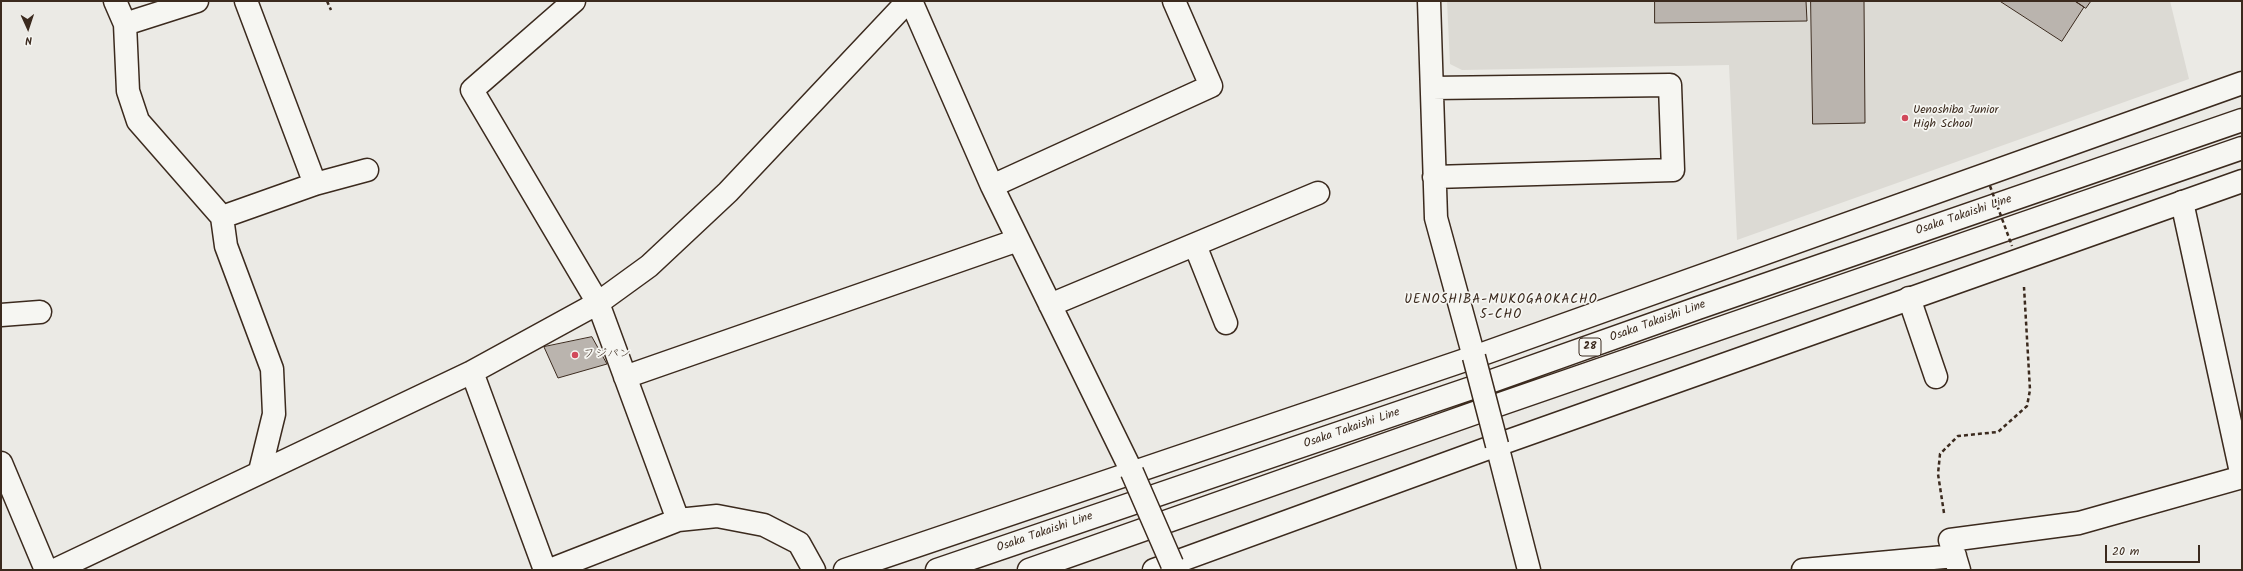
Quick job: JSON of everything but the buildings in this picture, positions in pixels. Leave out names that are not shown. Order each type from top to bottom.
[{"type":"street","points":[[115,1],[124,24],[128,91],[138,121],[222,217],[226,246],[272,369],[274,414],[260,471]]},
{"type":"street","points":[[124,24],[197,1]]},
{"type":"street","points":[[246,1],[316,184]]},
{"type":"street","points":[[574,1],[472,90],[598,303],[678,520]]},
{"type":"street","points":[[1,464],[58,569],[260,471],[472,372],[598,303],[649,266],[728,192],[908,1]]},
{"type":"street","points":[[911,1],[992,186],[1132,472],[1167,568],[1497,445],[1909,298],[2015,253],[2182,202],[2242,181]]},
{"type":"street","points":[[992,186],[1211,86],[1174,1]]},
{"type":"street","points":[[1430,1],[1436,218],[1474,357],[1529,570]]},
{"type":"street","points":[[846,570],[1474,357],[2242,83]]},
{"type":"street","points":[[1432,88],[1670,85],[1673,170],[1434,177]]},
{"type":"street","name":"Osaka Takaishi Line","points":[[937,570],[1492,381],[1698,308],[2242,120]]},
{"type":"street","name":"28","points":[[1030,570],[1492,407],[2242,148]]},
{"type":"street","points":[[222,217],[316,184],[366,170]]},
{"type":"street","points":[[1050,305],[1318,193]]},
{"type":"street","points":[[1803,570],[1955,555],[2242,477],[2182,202]]},
{"type":"street","points":[[625,377],[1018,240]]},
{"type":"street","points":[[1195,245],[1226,323]]},
{"type":"street","points":[[1909,298],[1936,377]]},
{"type":"street","points":[[1,316],[40,312]]},
{"type":"street","points":[[472,372],[546,570]]},
{"type":"street","points":[[550,570],[678,520],[716,516],[764,525],[799,543],[814,570]]},
{"type":"path","points":[[327,1],[330,10]]},
{"type":"path","points":[[1955,555],[1938,474],[1940,454],[1958,436],[1998,432],[2026,406],[2030,390],[2024,289],[2015,253],[1990,186]]},
{"type":"shaded area","name":"Uenoshiba Junior High School","points":[[1447,1],[2170,1],[2189,79],[1737,240],[1729,65],[1462,70],[1450,64]]},
{"type":"place","name":"Uenoshiba Junior High School","points":[[1905,118]]},
{"type":"place","name":"フジパン","points":[[575,355]]},
{"type":"district","name":"UENOSHIBA-MUKOGAOKACHO 5-CHO","points":[[1501,308]]}]
